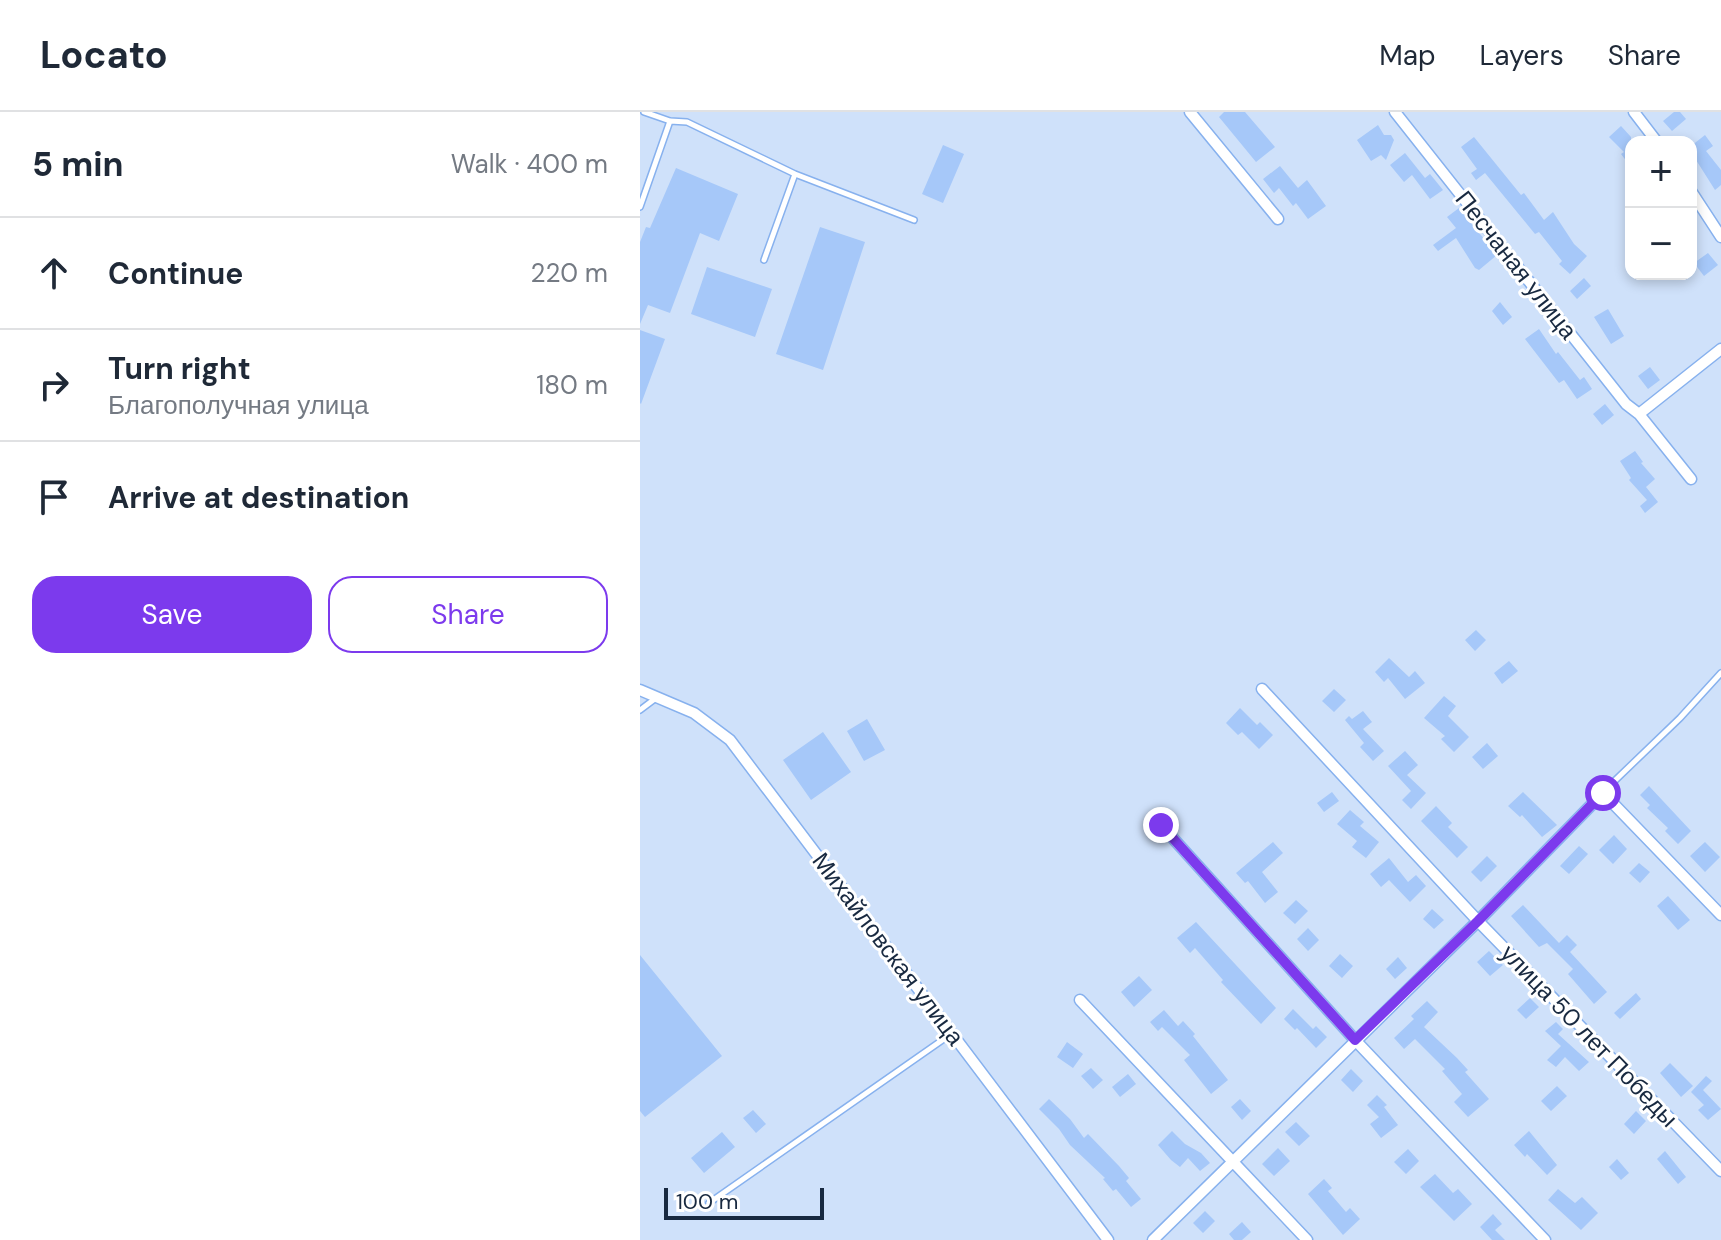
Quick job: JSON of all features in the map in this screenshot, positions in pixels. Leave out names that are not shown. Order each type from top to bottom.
[{"type":"street","points":[[1190,112],[1278,219]]},
{"type":"street","name":"Песчаная улица","points":[[1395,112],[1626,404],[1639,414],[1691,479]]},
{"type":"street","points":[[1634,112],[1652,136]]},
{"type":"street","points":[[1697,200],[1721,237]]},
{"type":"street","points":[[1639,414],[1721,349]]},
{"type":"street","name":"улица 50 лет Победы","points":[[1262,689],[1478,921],[1721,1171]]},
{"type":"street","name":"Михайловская улица","points":[[640,690],[694,713],[730,740],[1108,1240]]},
{"type":"street","points":[[1153,1240],[1478,921],[1603,793],[1721,915]]},
{"type":"street","points":[[1161,825],[1355,1040],[1545,1240]]},
{"type":"street","points":[[1080,1000],[1307,1240]]},
{"type":"lane","points":[[644,112],[670,121],[687,122],[795,174],[914,220]]},
{"type":"lane","points":[[640,207],[670,121]]},
{"type":"lane","points":[[764,260],[795,174]]},
{"type":"lane","points":[[1603,793],[1721,673]]},
{"type":"lane","points":[[640,710],[657,697]]},
{"type":"lane","points":[[709,1203],[952,1033]]},
{"type":"building","points":[[1224,112],[1245,112],[1275,147],[1256,162],[1219,117]]},
{"type":"building","points":[[1674,112],[1680,112],[1686,119],[1672,131],[1663,121]]},
{"type":"building","points":[[1378,125],[1384,135],[1391,135],[1394,140],[1386,160],[1381,155],[1371,161],[1357,140]]},
{"type":"building","points":[[1621,126],[1630,136],[1625,136],[1625,159],[1621,154],[1624,152],[1609,137]]},
{"type":"building","points":[[1705,135],[1713,146],[1706,151],[1721,170],[1721,185],[1715,190],[1697,162],[1697,141]]},
{"type":"building","points":[[1474,137],[1544,220],[1553,212],[1574,244],[1587,256],[1570,274],[1559,264],[1562,261],[1539,232],[1535,234],[1485,173],[1476,180],[1471,173],[1477,169],[1461,147]]},
{"type":"building","points":[[943,145],[964,154],[943,203],[922,194]]},
{"type":"building","points":[[1405,153],[1425,178],[1430,174],[1443,190],[1430,199],[1412,175],[1404,182],[1390,165]]},
{"type":"building","points":[[1280,166],[1298,188],[1307,180],[1326,206],[1308,219],[1279,188],[1274,193],[1263,179]]},
{"type":"building","points":[[676,168],[738,194],[719,241],[700,233],[670,313],[648,305],[640,324],[640,242],[646,227],[650,228]]},
{"type":"building","points":[[1459,208],[1497,255],[1479,270],[1456,238],[1438,251],[1433,245],[1456,228],[1447,217]]},
{"type":"building","points":[[820,227],[865,242],[823,370],[776,354]]},
{"type":"building","points":[[1708,253],[1718,265],[1704,276],[1697,267],[1697,261]]},
{"type":"building","points":[[707,267],[772,289],[755,337],[691,314]]},
{"type":"building","points":[[1584,278],[1591,286],[1577,299],[1570,291]]},
{"type":"building","points":[[1500,302],[1512,317],[1503,325],[1492,311]]},
{"type":"building","points":[[1608,309],[1624,336],[1611,344],[1594,317]]},
{"type":"building","points":[[1539,329],[1556,354],[1558,352],[1580,380],[1584,377],[1592,389],[1577,399],[1564,380],[1559,383],[1525,339]]},
{"type":"building","points":[[640,330],[665,339],[641,404],[640,403]]},
{"type":"building","points":[[1650,367],[1660,380],[1648,389],[1638,376]]},
{"type":"building","points":[[1605,404],[1614,415],[1602,425],[1593,414]]},
{"type":"building","points":[[1635,451],[1655,479],[1646,487],[1658,502],[1645,513],[1640,506],[1647,500],[1629,480],[1631,478],[1620,461]]},
{"type":"building","points":[[1476,630],[1486,640],[1475,651],[1465,640]]},
{"type":"building","points":[[1389,658],[1409,677],[1415,671],[1425,683],[1405,699],[1388,678],[1384,682],[1375,672]]},
{"type":"building","points":[[1509,661],[1518,671],[1502,684],[1494,673]]},
{"type":"building","points":[[1334,689],[1346,700],[1334,712],[1322,701]]},
{"type":"building","points":[[1444,696],[1456,706],[1448,716],[1469,737],[1454,752],[1441,739],[1445,736],[1424,718]]},
{"type":"building","points":[[1240,708],[1273,735],[1259,749],[1242,732],[1238,735],[1226,723]]},
{"type":"building","points":[[1363,711],[1372,722],[1363,729],[1384,751],[1373,761],[1360,747],[1364,743],[1345,720]]},
{"type":"building","points":[[867,719],[885,750],[864,761],[847,731]]},
{"type":"building","points":[[823,732],[851,772],[811,800],[783,760]]},
{"type":"building","points":[[1487,743],[1498,756],[1483,769],[1472,757]]},
{"type":"building","points":[[1405,751],[1418,765],[1407,775],[1426,793],[1411,809],[1402,800],[1411,791],[1388,766]]},
{"type":"building","points":[[1649,786],[1691,831],[1678,844],[1665,831],[1668,828],[1647,808],[1650,805],[1640,795]]},
{"type":"building","points":[[1332,792],[1339,801],[1324,812],[1317,803]]},
{"type":"building","points":[[1523,792],[1557,825],[1542,837],[1522,815],[1520,817],[1508,806]]},
{"type":"building","points":[[1436,806],[1452,823],[1448,827],[1468,847],[1457,858],[1421,821]]},
{"type":"building","points":[[1350,810],[1364,822],[1360,826],[1379,842],[1366,858],[1352,847],[1357,841],[1337,824]]},
{"type":"building","points":[[1614,835],[1627,849],[1613,864],[1599,850]]},
{"type":"building","points":[[1273,842],[1283,853],[1262,872],[1278,892],[1265,903],[1248,881],[1245,883],[1236,873]]},
{"type":"building","points":[[1705,842],[1720,857],[1705,872],[1690,856]]},
{"type":"building","points":[[1579,846],[1588,854],[1569,874],[1560,866]]},
{"type":"building","points":[[1487,856],[1497,866],[1481,882],[1471,872]]},
{"type":"building","points":[[1389,858],[1408,882],[1416,875],[1426,886],[1410,902],[1389,880],[1381,887],[1370,874]]},
{"type":"building","points":[[1639,863],[1650,872],[1640,883],[1629,873]]},
{"type":"building","points":[[1668,896],[1690,920],[1678,930],[1657,906]]},
{"type":"building","points":[[1296,900],[1308,911],[1295,924],[1283,913]]},
{"type":"building","points":[[1523,905],[1559,943],[1567,935],[1577,945],[1570,952],[1607,992],[1594,1004],[1568,974],[1573,969],[1547,943],[1539,947],[1511,916]]},
{"type":"building","points":[[1432,909],[1444,920],[1434,929],[1423,919]]},
{"type":"building","points":[[1196,922],[1276,1008],[1261,1024],[1221,982],[1223,980],[1195,948],[1190,953],[1177,938]]},
{"type":"building","points":[[1308,928],[1319,940],[1308,951],[1297,939]]},
{"type":"building","points":[[1489,951],[1503,965],[1490,976],[1477,962]]},
{"type":"building","points":[[1340,954],[1353,966],[1342,978],[1329,966]]},
{"type":"building","points":[[640,955],[722,1056],[645,1117],[640,1111]]},
{"type":"building","points":[[1398,957],[1407,968],[1395,979],[1386,969]]},
{"type":"building","points":[[1139,976],[1152,990],[1134,1007],[1121,992]]},
{"type":"building","points":[[1636,993],[1641,999],[1620,1019],[1614,1013]]},
{"type":"building","points":[[1530,998],[1539,1007],[1526,1019],[1517,1010]]},
{"type":"building","points":[[1427,1001],[1438,1012],[1424,1027],[1468,1070],[1465,1072],[1489,1099],[1468,1117],[1454,1102],[1462,1094],[1442,1071],[1445,1069],[1415,1039],[1404,1049],[1394,1038]]},
{"type":"building","points":[[1293,1009],[1313,1029],[1316,1026],[1327,1037],[1316,1048],[1284,1019]]},
{"type":"building","points":[[1164,1010],[1178,1026],[1183,1021],[1195,1034],[1193,1036],[1228,1080],[1211,1094],[1184,1060],[1190,1055],[1162,1027],[1158,1031],[1150,1022]]},
{"type":"building","points":[[1556,1022],[1563,1029],[1558,1034],[1589,1062],[1579,1071],[1565,1057],[1556,1067],[1547,1060],[1561,1046],[1545,1031]]},
{"type":"building","points":[[1067,1042],[1083,1054],[1073,1068],[1057,1057]]},
{"type":"building","points":[[1670,1063],[1693,1086],[1681,1097],[1660,1073]]},
{"type":"building","points":[[1091,1068],[1103,1080],[1093,1089],[1081,1076]]},
{"type":"building","points":[[1351,1069],[1363,1081],[1353,1092],[1341,1080]]},
{"type":"building","points":[[1128,1074],[1136,1084],[1120,1097],[1112,1087]]},
{"type":"building","points":[[1706,1076],[1712,1081],[1703,1090],[1721,1109],[1708,1120],[1698,1110],[1704,1105],[1691,1092]]},
{"type":"building","points":[[1557,1086],[1567,1096],[1551,1111],[1541,1101]]},
{"type":"building","points":[[1377,1095],[1387,1105],[1384,1107],[1398,1125],[1381,1138],[1370,1124],[1379,1117],[1367,1105]]},
{"type":"building","points":[[1049,1099],[1084,1138],[1088,1134],[1119,1166],[1129,1178],[1126,1181],[1141,1199],[1131,1207],[1070,1145],[1039,1109]]},
{"type":"building","points":[[1240,1099],[1251,1111],[1242,1120],[1231,1107]]},
{"type":"building","points":[[753,1110],[766,1124],[756,1133],[743,1118]]},
{"type":"building","points":[[1636,1111],[1646,1121],[1634,1134],[1624,1124]]},
{"type":"building","points":[[1296,1122],[1310,1136],[1299,1146],[1285,1132]]},
{"type":"building","points":[[1172,1131],[1210,1163],[1200,1171],[1188,1158],[1180,1167],[1171,1160],[1158,1145]]},
{"type":"building","points":[[1529,1131],[1557,1165],[1547,1175],[1514,1145]]},
{"type":"building","points":[[722,1132],[735,1147],[704,1173],[691,1158]]},
{"type":"building","points":[[1278,1148],[1290,1161],[1274,1176],[1262,1164]]},
{"type":"building","points":[[1408,1149],[1419,1161],[1406,1174],[1394,1162]]},
{"type":"building","points":[[1665,1151],[1686,1177],[1678,1184],[1657,1159]]},
{"type":"building","points":[[1617,1159],[1629,1173],[1621,1180],[1609,1167]]},
{"type":"building","points":[[1435,1174],[1453,1193],[1458,1189],[1472,1204],[1454,1221],[1420,1187]]},
{"type":"building","points":[[1324,1179],[1332,1188],[1328,1191],[1346,1212],[1350,1208],[1360,1219],[1343,1235],[1308,1194]]},
{"type":"building","points":[[1558,1189],[1575,1203],[1582,1197],[1598,1213],[1581,1230],[1548,1200]]},
{"type":"building","points":[[1205,1211],[1215,1221],[1203,1233],[1193,1223]]},
{"type":"building","points":[[1493,1214],[1502,1224],[1495,1230],[1505,1240],[1492,1240],[1480,1227]]},
{"type":"building","points":[[1242,1222],[1251,1232],[1242,1240],[1234,1240],[1229,1234]]},
{"type":"route","points":[[1161,825],[1355,1040],[1478,921],[1603,793]]}]
